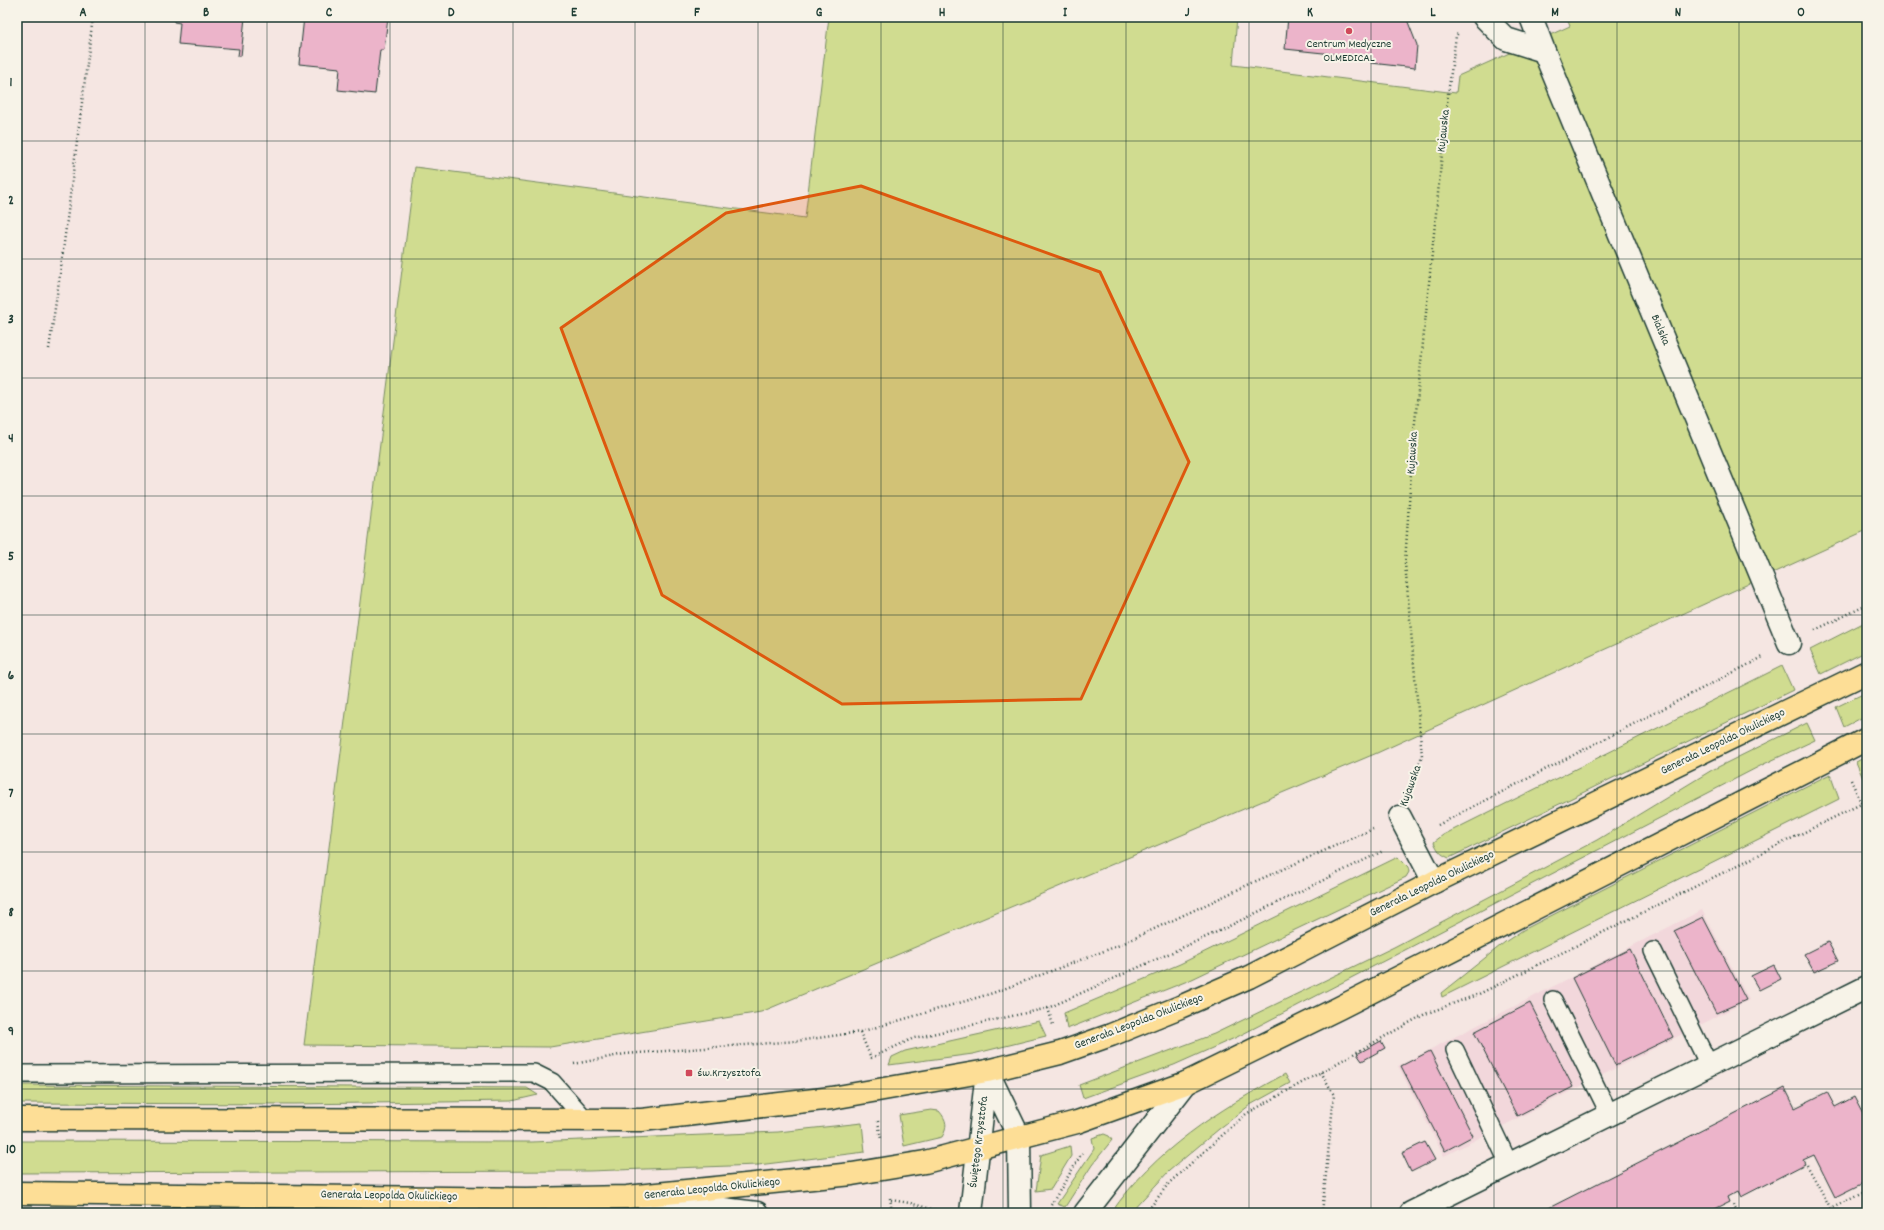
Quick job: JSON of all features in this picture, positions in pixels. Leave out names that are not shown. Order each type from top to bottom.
[{"type":"main road","name":"Generała Leopolda Okulickiego","points":[[17,1119],[642,1120],[832,1098],[987,1071],[1060,1053],[1111,1035],[1180,1008],[1249,977],[1434,882],[1867,672]]},
{"type":"main road","name":"Generała Leopolda Okulickiego","points":[[17,1193],[526,1199],[627,1197],[852,1174],[925,1162],[978,1149],[1077,1122],[1186,1083],[1339,1008],[1867,739]]},
{"type":"street","points":[[1484,17],[1506,39],[1544,51]]},
{"type":"street","name":"Bialska","points":[[1532,17],[1544,51],[1789,643]]},
{"type":"street","name":"Kujawska","points":[[1400,817],[1434,882]]},
{"type":"street","points":[[1411,1213],[1867,988]]},
{"type":"street","points":[[987,1071],[1020,1137],[1020,1213]]},
{"type":"street","name":"Świętego Krzysztofa","points":[[971,1213],[987,1071]]},
{"type":"street","points":[[1085,1213],[1186,1083]]},
{"type":"street","points":[[627,1197],[757,1213]]},
{"type":"lane","points":[[1653,951],[1709,1065]]},
{"type":"lane","points":[[1553,1000],[1610,1115]]},
{"type":"lane","points":[[1455,1050],[1509,1164]]},
{"type":"lane","points":[[17,1074],[534,1073],[552,1082],[584,1119]]},
{"type":"path","points":[[49,349],[93,17]]},
{"type":"path","name":"Kujawska","points":[[1400,817],[1422,756],[1405,563],[1414,442],[1448,94],[1456,36],[1461,30]]},
{"type":"path","points":[[1436,826],[1789,643],[1867,605]]},
{"type":"path","points":[[1849,775],[1867,816]]},
{"type":"path","points":[[1146,1213],[1169,1183],[1246,1114],[1425,1014],[1479,994],[1867,801]]},
{"type":"path","points":[[534,1073],[626,1054],[796,1041],[860,1032],[993,993],[1120,945],[1254,882],[1400,817]]},
{"type":"path","points":[[860,1032],[871,1058],[914,1038],[1048,1008],[1217,932],[1385,850]]},
{"type":"path","points":[[1048,1008],[1053,1027]]},
{"type":"path","points":[[1321,1072],[1334,1095],[1322,1213]]},
{"type":"path","points":[[877,1118],[881,1142]]},
{"type":"path","points":[[1051,1206],[1083,1150]]},
{"type":"path","points":[[1808,1165],[1831,1209],[1831,1213]]},
{"type":"path","points":[[1822,1213],[1867,1191]]},
{"type":"path","points":[[892,1213],[891,1200],[910,1203],[938,1212]]},
{"type":"path","points":[[1733,1204],[1738,1213]]},
{"type":"highlighted area","points":[[861,186],[1100,272],[1189,462],[1081,699],[842,704],[662,595],[561,328],[726,213]]},
{"type":"shaded area","points":[[1702,910],[1749,1000],[1444,1156],[1398,1066]]},
{"type":"green space","points":[[829,17],[1237,17],[1233,65],[1456,93],[1458,76],[1570,26],[1566,17],[1867,17],[1867,530],[1377,753],[761,1012],[550,1047],[304,1045],[415,167],[805,218]]},
{"type":"green space","points":[[1867,621],[1867,651],[1821,674],[1810,650]]},
{"type":"green space","points":[[1782,666],[1793,690],[1449,858],[1441,854],[1437,848],[1434,842],[1443,835]]},
{"type":"green space","points":[[1867,692],[1867,715],[1844,727],[1836,707]]},
{"type":"green space","points":[[1807,723],[1815,740],[1764,764],[1237,1037],[1174,1065],[1083,1098],[1079,1085],[1214,1034],[1394,947],[1597,840],[1712,770]]},
{"type":"green space","points":[[1867,756],[1867,782],[1865,783],[1856,762]]},
{"type":"green space","points":[[1830,774],[1839,799],[1442,997],[1441,993],[1505,942],[1523,930]]},
{"type":"green space","points":[[1398,857],[1408,867],[1409,872],[1406,877],[1190,980],[1067,1029],[1064,1013],[1180,964]]},
{"type":"green space","points":[[1039,1021],[1046,1036],[973,1054],[889,1065],[892,1057],[905,1051]]},
{"type":"green space","points":[[1285,1074],[1290,1083],[1250,1105],[1219,1129],[1169,1171],[1130,1213],[1111,1213],[1128,1190],[1147,1170],[1189,1133],[1236,1102]]},
{"type":"green space","points":[[17,1085],[527,1088],[538,1095],[512,1101],[295,1104],[17,1103]]},
{"type":"green space","points":[[931,1110],[939,1111],[944,1117],[946,1127],[942,1137],[904,1146],[899,1115]]},
{"type":"green space","points":[[862,1123],[865,1152],[758,1165],[589,1171],[17,1173],[17,1141],[532,1142],[778,1132]]},
{"type":"green space","points":[[1104,1134],[1109,1136],[1112,1140],[1092,1165],[1065,1207],[1057,1204],[1094,1149],[1092,1138]]},
{"type":"green space","points":[[1070,1146],[1071,1156],[1051,1189],[1036,1191],[1041,1155]]},
{"type":"green space","points":[[17,1211],[145,1213],[17,1213]]},
{"type":"building","points":[[174,17],[245,17],[241,56],[238,56],[239,49],[178,44],[180,23],[174,22]]},
{"type":"building","points":[[304,17],[388,17],[384,50],[380,50],[375,94],[338,90],[340,68],[299,64]]},
{"type":"building","name":"Centrum Medyczne OLMEDICAL","points":[[1288,17],[1406,17],[1417,45],[1415,68],[1371,63],[1371,58],[1285,49]]},
{"type":"building","points":[[1703,917],[1746,1000],[1716,1013],[1674,931]]},
{"type":"building","points":[[1828,942],[1838,961],[1814,972],[1804,954]]},
{"type":"building","points":[[1630,949],[1673,1037],[1615,1065],[1572,978]]},
{"type":"building","points":[[1774,965],[1781,979],[1759,990],[1751,976]]},
{"type":"building","points":[[1530,1003],[1573,1087],[1517,1116],[1474,1032]]},
{"type":"building","points":[[1381,1041],[1385,1048],[1362,1061],[1357,1054]]},
{"type":"building","points":[[1430,1051],[1473,1136],[1445,1151],[1401,1066]]},
{"type":"building","points":[[1785,1088],[1795,1108],[1827,1092],[1835,1107],[1854,1097],[1867,1122],[1867,1181],[1835,1197],[1814,1155],[1803,1160],[1805,1164],[1741,1197],[1738,1191],[1727,1197],[1729,1202],[1707,1213],[1539,1213]]},
{"type":"building","points":[[1425,1142],[1435,1160],[1411,1172],[1402,1153]]},
{"type":"place","name":"Centrum Medyczne OLMEDICAL","points":[[1349,31]]},
{"type":"place","name":"św.Krzysztofa","points":[[689,1073]]}]
